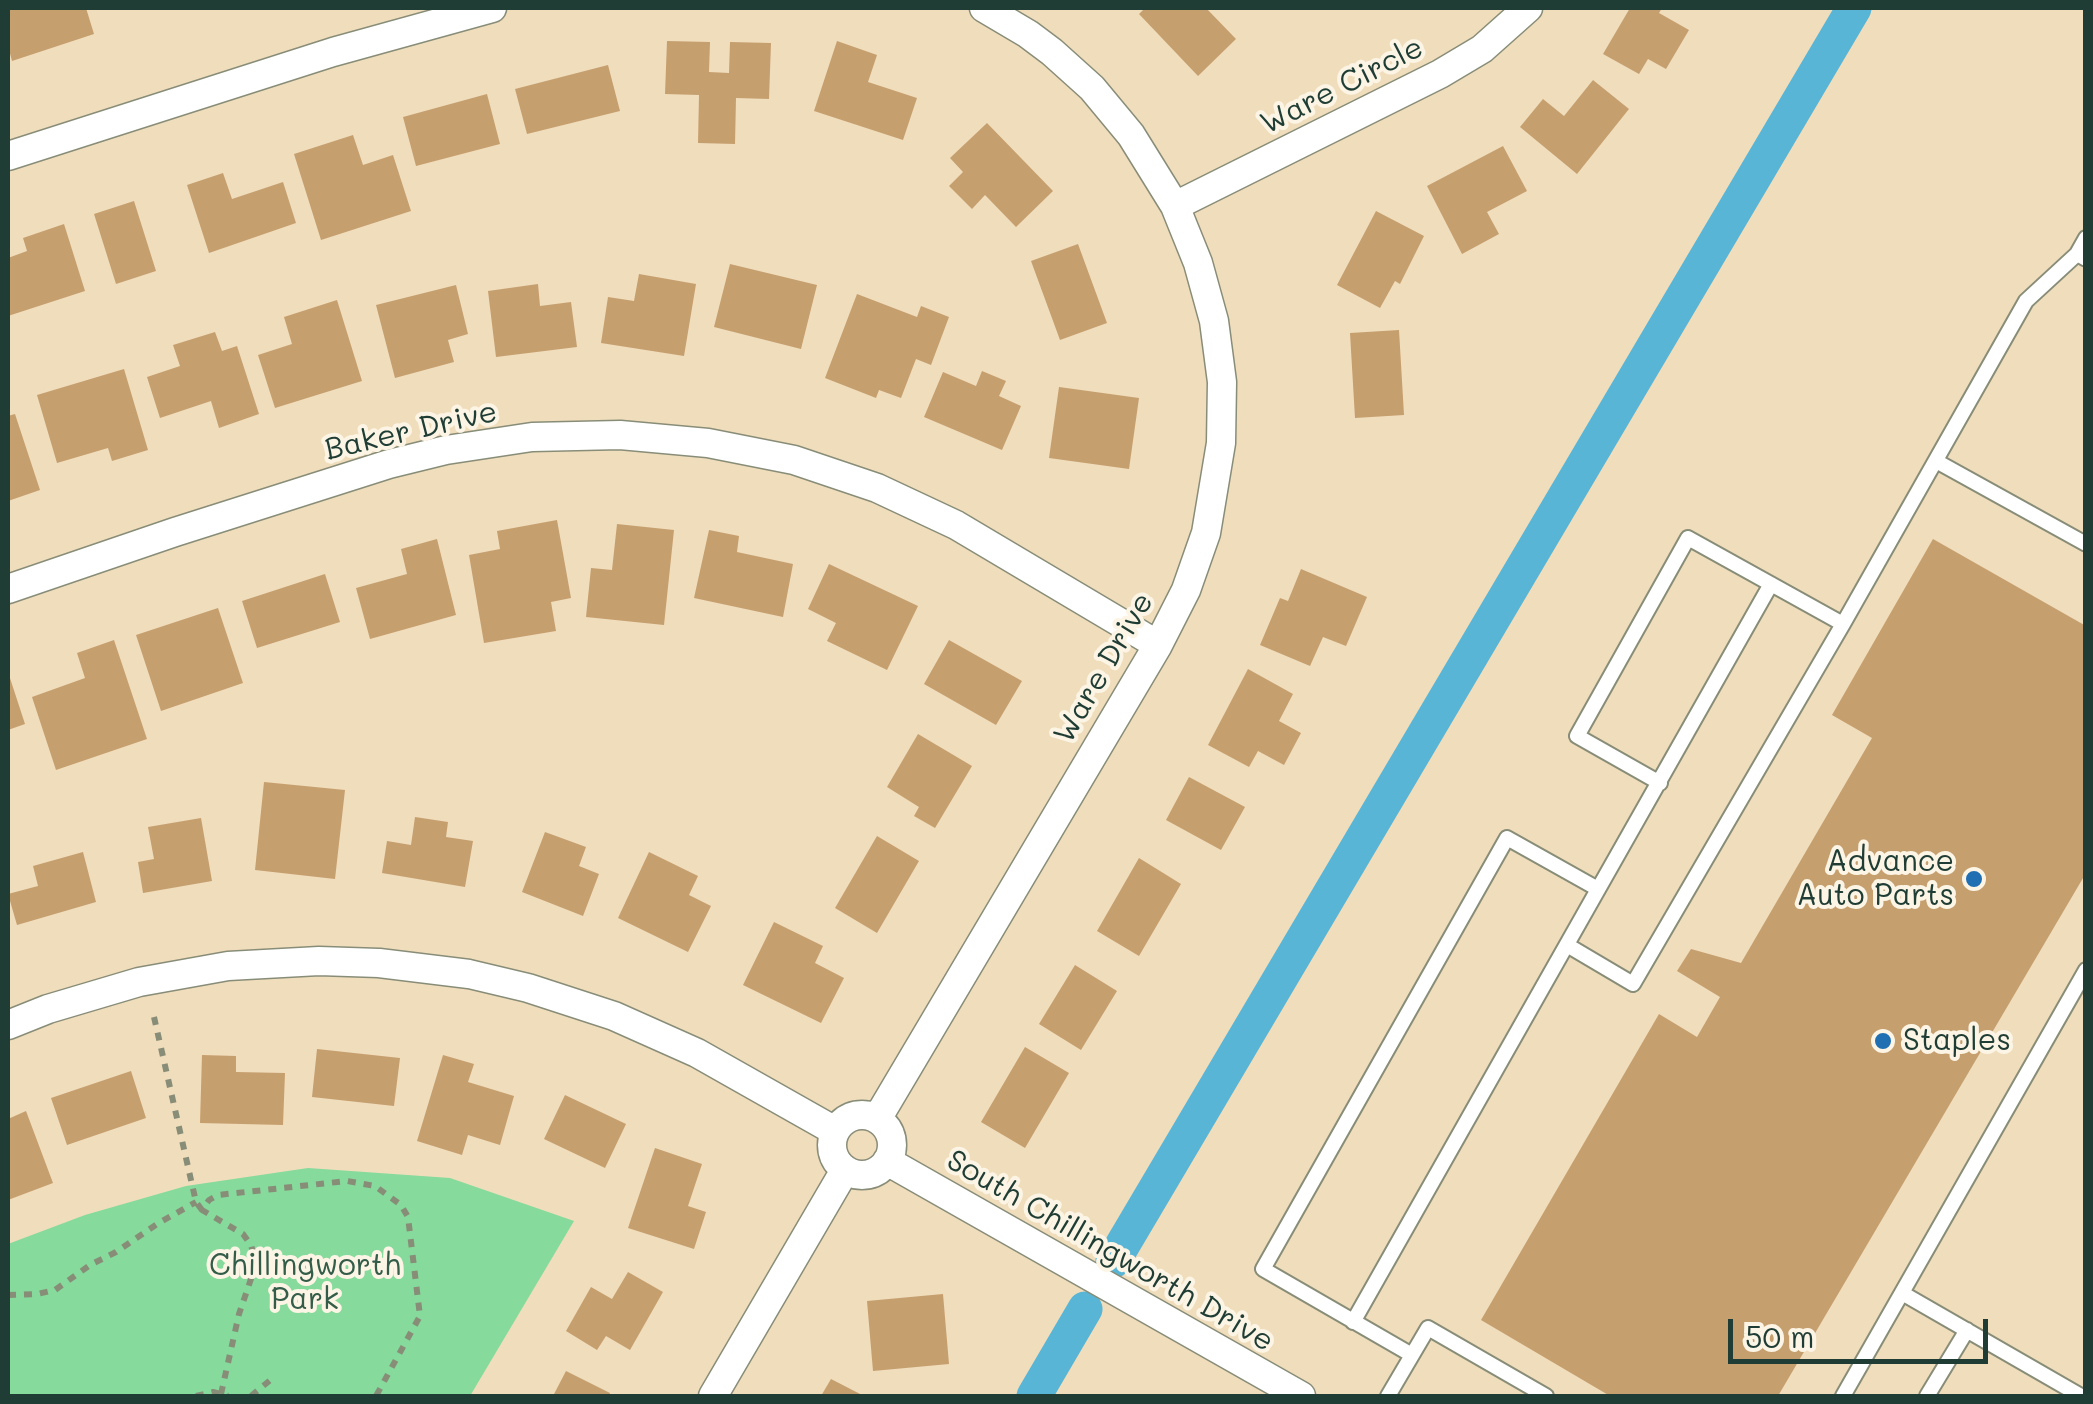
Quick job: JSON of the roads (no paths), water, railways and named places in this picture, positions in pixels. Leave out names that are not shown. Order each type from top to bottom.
[{"type":"street","points":[[8,156],[333,52],[492,8]]},
{"type":"street","name":"Ware Drive","points":[[877,1119],[1158,644],[1186,590],[1206,533],[1221,443],[1222,382],[1214,321],[1198,262],[1175,206],[1140,148],[1092,88],[1028,34],[984,8]]},
{"type":"street","name":"Ware Circle","points":[[1175,206],[1440,74],[1482,49],[1528,8]]},
{"type":"street","name":"Baker Drive","points":[[8,589],[389,464],[446,450],[532,438],[620,435],[708,443],[794,460],[877,488],[956,525],[1158,644]]},
{"type":"street","points":[[8,1024],[139,982],[228,966],[319,961],[379,963],[469,974],[614,1016],[697,1053],[835,1132]]},
{"type":"street","points":[[862,1114],[877,1119],[891,1136],[887,1161],[869,1175],[846,1170],[834,1158],[831,1147],[835,1132],[853,1116],[862,1114]]},
{"type":"street","name":"South Chillingworth Drive","points":[[887,1161],[1301,1396]]},
{"type":"street","points":[[713,1396],[846,1170]]},
{"type":"lane","points":[[1567,945],[1634,984],[2026,301],[2081,256],[2086,238]]},
{"type":"lane","points":[[1936,461],[2086,544]]},
{"type":"lane","points":[[1660,783],[1577,736],[1688,538],[1843,624]]},
{"type":"lane","points":[[1353,1322],[1771,584]]},
{"type":"lane","points":[[1412,1355],[1263,1269],[1507,838],[1598,889]]},
{"type":"lane","points":[[1842,1396],[2086,970]]},
{"type":"lane","points":[[1902,1293],[2081,1396]]},
{"type":"lane","points":[[1388,1396],[1428,1328],[1546,1396]]},
{"type":"lane","points":[[1928,1396],[1966,1330]]},
{"type":"waterway","points":[[1113,1261],[1854,8]]},
{"type":"waterway","points":[[1034,1396],[1085,1309]]},
{"type":"place","name":"Advance Auto Parts","points":[[1974,879]]},
{"type":"place","name":"Staples","points":[[1883,1041]]},
{"type":"park label","name":"Chillingworth Park","points":[[305,1283]]}]
